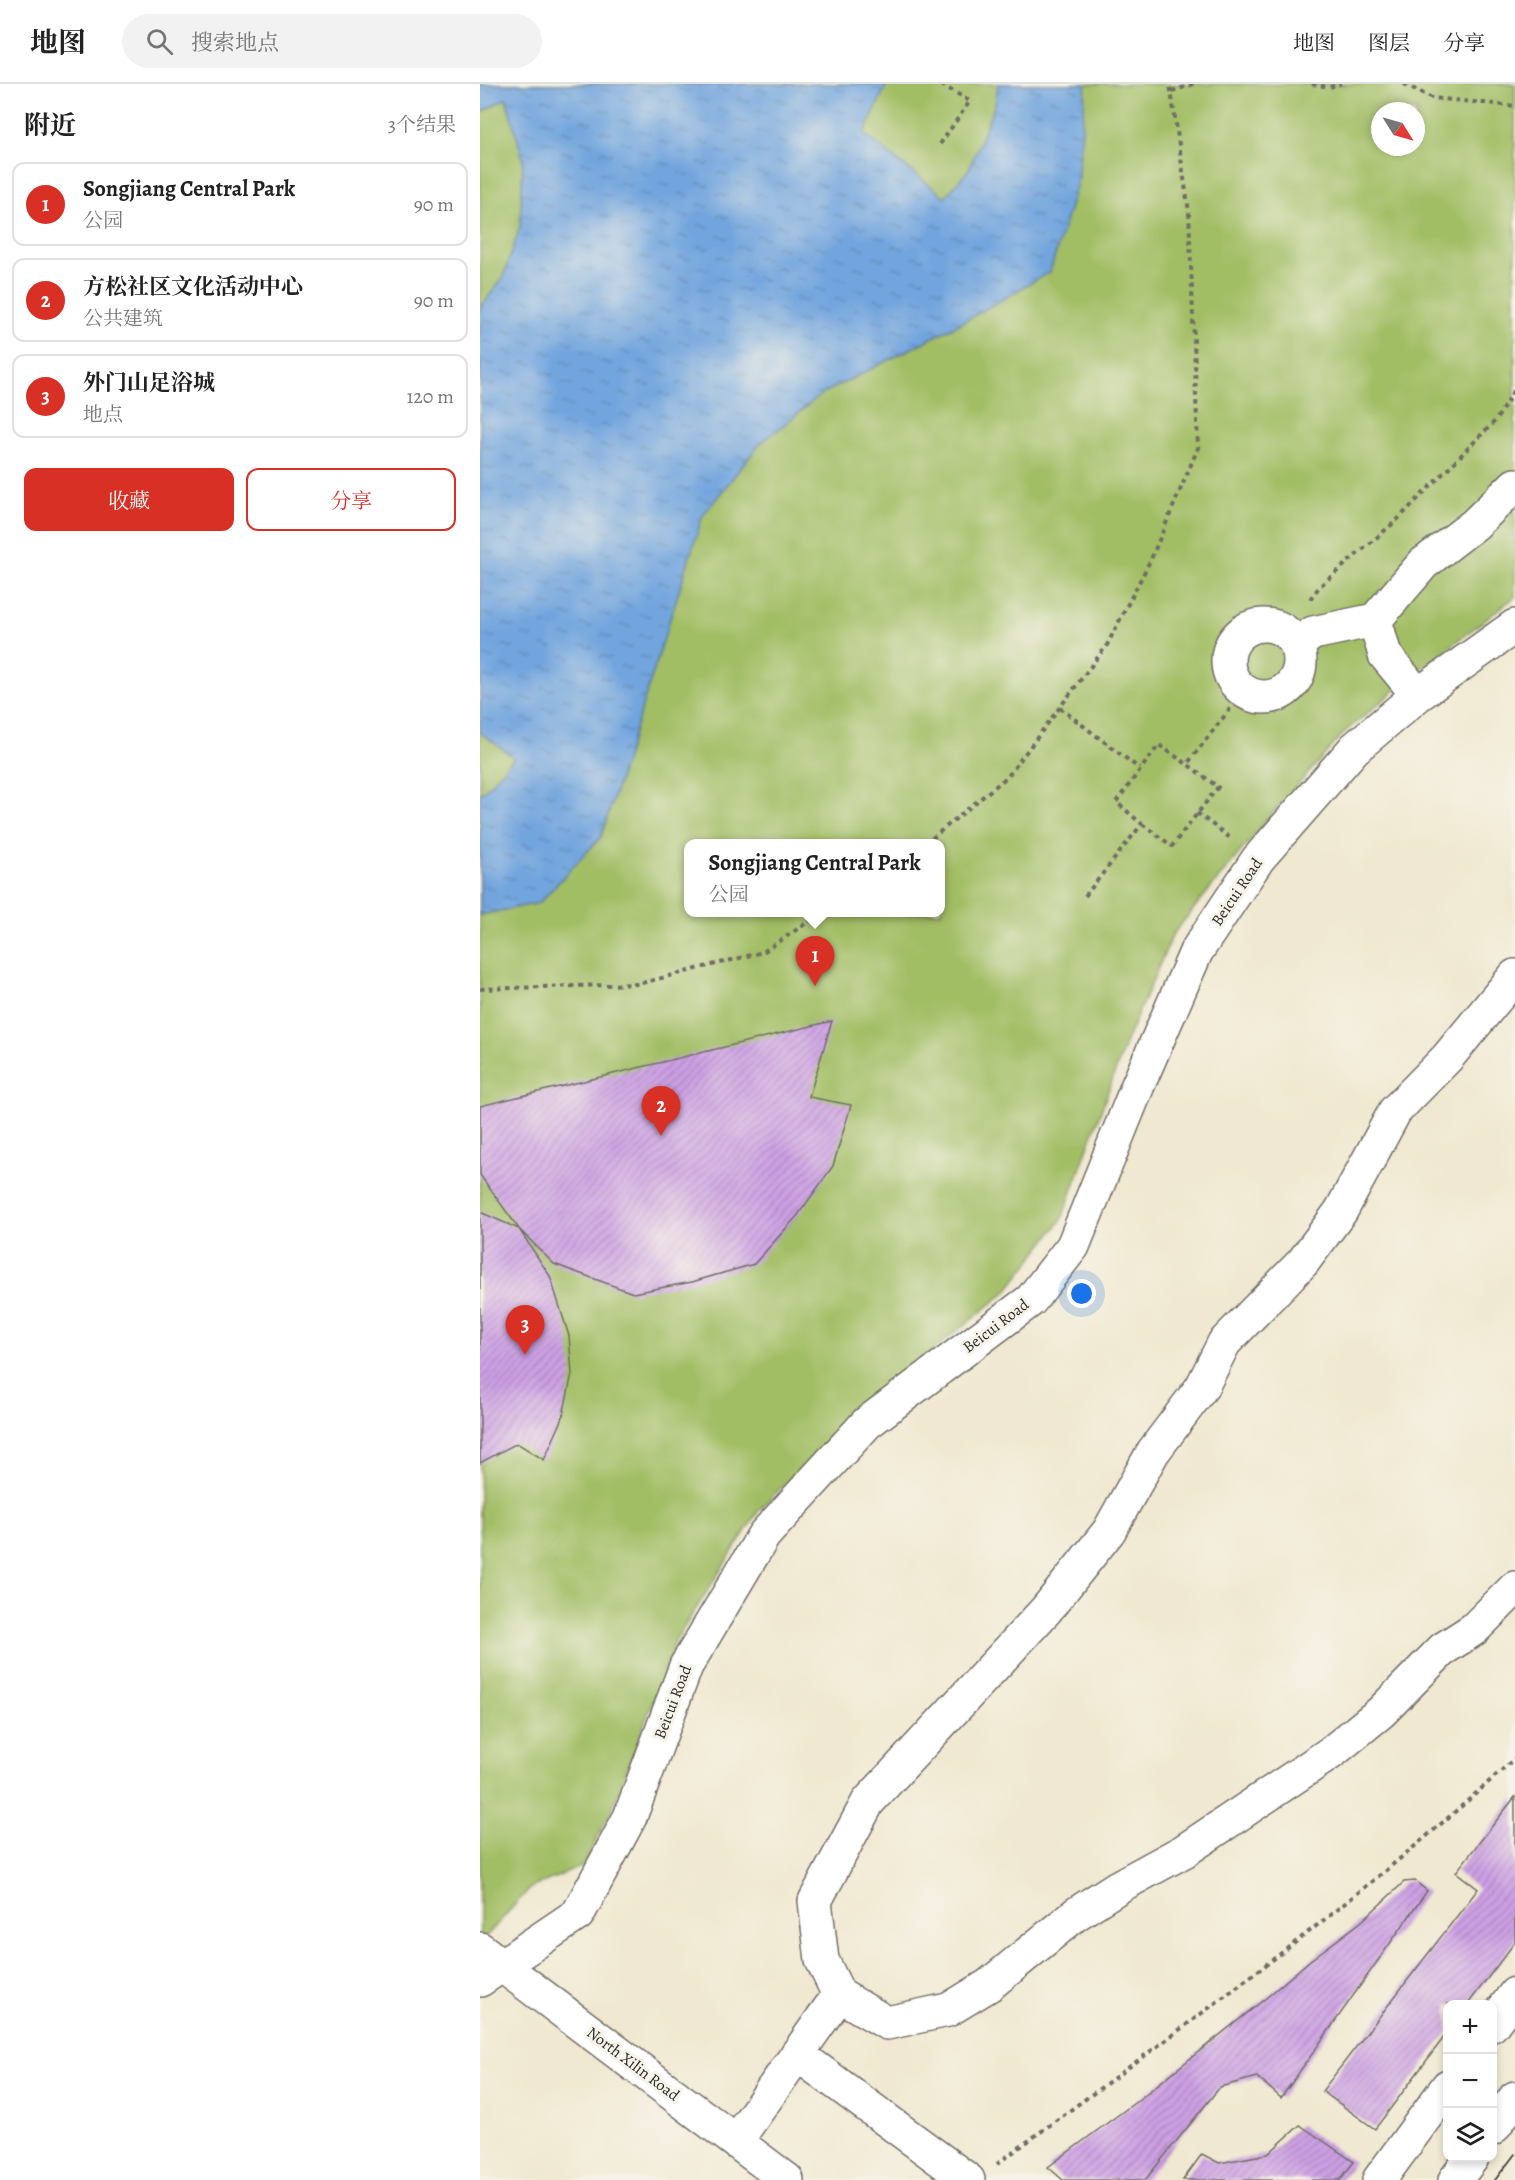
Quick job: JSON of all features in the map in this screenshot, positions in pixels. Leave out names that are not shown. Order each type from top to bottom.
[{"type":"street","points":[[1291,638],[1375,620],[1423,564],[1475,524],[1515,484]]},
{"type":"street","points":[[1375,620],[1385,655],[1418,695]]},
{"type":"street","points":[[1263,625],[1275,627],[1291,638],[1299,656],[1299,668],[1295,679],[1288,688],[1266,697],[1255,696],[1244,691],[1230,673],[1230,651],[1242,632],[1263,625]]},
{"type":"street","name":"Beicui Road","points":[[487,1964],[578,1914],[630,1817],[686,1666],[764,1535],[867,1424],[1031,1300],[1072,1246],[1196,952],[1258,860],[1355,748],[1418,695],[1515,626]]},
{"type":"street","points":[[1515,975],[1447,1059],[1395,1111],[1341,1211],[1303,1262],[1224,1343],[1202,1388],[1153,1452],[1109,1531],[1046,1610],[868,1803],[815,1901],[822,1960],[839,1995],[887,2023],[948,2010],[989,1986],[1076,1914],[1118,1887],[1184,1851],[1332,1752],[1381,1712],[1443,1649],[1474,1629],[1515,1588]]},
{"type":"street","name":"North Xilin Road","points":[[487,1964],[736,2141],[786,2180]]},
{"type":"street","points":[[1497,2018],[1515,1994]]},
{"type":"street","points":[[736,2141],[839,1995]]},
{"type":"street","points":[[796,2054],[981,2173]]},
{"type":"street","points":[[1379,2180],[1443,2093]]},
{"type":"street","points":[[1497,2122],[1515,2098]]},
{"type":"street","points":[[1455,2180],[1468,2162]]},
{"type":"path","points":[[940,84],[970,101],[940,144]]},
{"type":"path","points":[[930,839],[1008,776],[1107,645],[1150,559],[1198,448],[1190,212],[1170,84]]},
{"type":"path","points":[[1172,91],[1194,84]]},
{"type":"path","points":[[1312,84],[1329,87],[1341,84]]},
{"type":"path","points":[[1404,84],[1432,98],[1515,106]]},
{"type":"path","points":[[1291,638],[1320,586],[1396,521],[1496,420],[1515,388]]},
{"type":"path","points":[[1187,764],[1244,691]]},
{"type":"path","points":[[1060,708],[1140,769]]},
{"type":"path","points":[[1159,745],[1187,764],[1218,788],[1172,846],[1116,802],[1159,745]]},
{"type":"path","points":[[1197,813],[1258,860]]},
{"type":"path","points":[[1085,896],[1142,824]]},
{"type":"path","points":[[480,989],[638,984],[763,952],[816,917]]},
{"type":"path","points":[[981,2173],[1213,2007],[1404,1854],[1515,1758]]},
{"type":"green space","points":[[480,84],[1515,84],[1515,597],[1427,664],[1346,731],[1269,817],[1173,934],[1127,1039],[1062,1219],[1006,1292],[859,1409],[759,1510],[676,1640],[613,1807],[583,1866],[530,1888],[480,1943]]},
{"type":"water","points":[[480,84],[887,84],[864,134],[945,197],[969,169],[995,104],[998,84],[1086,84],[1077,183],[1050,272],[959,324],[822,394],[760,444],[703,515],[601,837],[539,903],[480,915],[480,795],[514,758],[480,732],[480,308],[503,278],[520,227],[523,159],[506,98],[480,113]]},
{"type":"building","points":[[832,1021],[809,1097],[851,1105],[833,1166],[798,1215],[754,1264],[692,1282],[633,1293],[554,1264],[519,1229],[480,1175],[480,1106]]},
{"type":"building","points":[[480,1212],[519,1229],[550,1276],[569,1336],[572,1374],[562,1420],[544,1460],[517,1443],[480,1463]]},
{"type":"building","points":[[1515,1797],[1515,1942],[1471,2000],[1443,2000],[1443,2039],[1375,2129],[1322,2091],[1478,1889],[1456,1872]]},
{"type":"building","points":[[1415,1881],[1427,1891],[1281,2098],[1257,2077],[1220,2087],[1145,2180],[1063,2180],[1048,2167],[1137,2101],[1309,1961],[1361,1922],[1404,1882]]},
{"type":"building","points":[[1300,2125],[1354,2162],[1340,2180],[1183,2180],[1202,2154],[1219,2163],[1268,2154]]},
{"type":"tram line","points":[[1495,2180],[1515,2154]]},
{"type":"place","name":"Songjiang Central Park","points":[[815,986]]},
{"type":"place","name":"方松社区文化活动中心","points":[[661,1136]]},
{"type":"place","name":"外门山足浴城","points":[[525,1355]]}]
